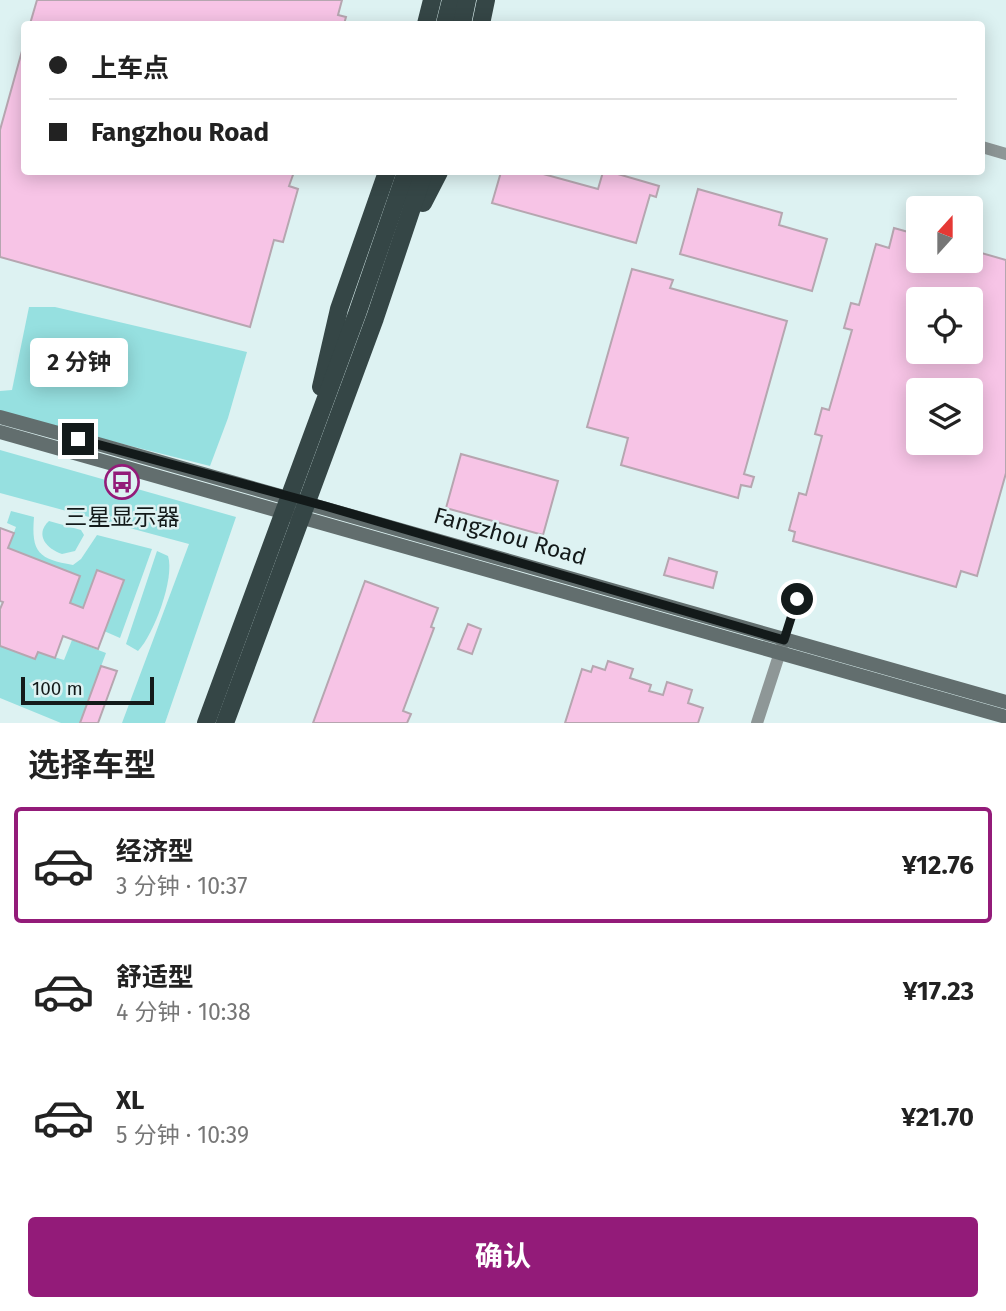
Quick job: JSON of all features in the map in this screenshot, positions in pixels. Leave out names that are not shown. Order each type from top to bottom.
[{"type":"highway","points":[[427,21],[432,0]]},
{"type":"highway","points":[[446,21],[451,0]]},
{"type":"highway","points":[[463,21],[467,0]]},
{"type":"highway","points":[[482,21],[486,0]]},
{"type":"highway","points":[[320,390],[339,309],[386,175]]},
{"type":"highway","points":[[206,723],[358,314],[405,175]]},
{"type":"highway","points":[[225,723],[401,243],[423,175]]},
{"type":"highway","points":[[401,243],[437,175]]},
{"type":"main road","name":"Fangzhou Road","points":[[0,417],[325,506],[1006,717]]},
{"type":"main road","name":"Fangzhou Road","points":[[0,432],[782,646],[1006,702]]},
{"type":"street","points":[[985,148],[1006,154]]},
{"type":"street","points":[[757,723],[782,646]]},
{"type":"lane","points":[[782,646],[797,599]]},
{"type":"shaded area","points":[[29,307],[55,307],[247,352],[228,418],[210,466],[0,413],[0,391],[12,390]]},
{"type":"shaded area","points":[[0,450],[236,517],[165,723],[122,723],[189,544],[0,493]]},
{"type":"shaded area","points":[[11,511],[34,517],[36,546],[45,557],[61,563],[73,565],[81,559],[97,535],[152,549],[120,638],[104,631],[124,580],[97,570],[83,608],[70,603],[80,576],[8,548],[16,527],[7,523]]},
{"type":"shaded area","points":[[49,521],[81,530],[84,535],[75,551],[62,554],[47,545],[43,531]]},
{"type":"shaded area","points":[[157,551],[168,556],[169,578],[162,605],[138,651],[126,644]]},
{"type":"shaded area","points":[[72,640],[106,653],[80,723],[61,723],[0,698],[0,646],[34,659],[38,652],[64,660]]},
{"type":"building","points":[[37,0],[342,0],[338,15],[346,17],[345,21],[31,21]]},
{"type":"building","points":[[21,55],[21,175],[293,175],[289,186],[298,189],[283,242],[274,240],[250,327],[0,257],[0,130]]},
{"type":"building","points":[[500,175],[547,175],[598,189],[602,175],[621,175],[659,186],[656,197],[650,195],[636,243],[492,203]]},
{"type":"building","points":[[698,189],[782,213],[779,225],[827,239],[812,291],[680,254]]},
{"type":"building","points":[[894,228],[906,231],[906,273],[984,273],[984,254],[1006,260],[1006,473],[977,576],[961,571],[956,587],[793,541],[795,532],[789,530],[799,493],[806,495],[822,436],[815,434],[822,408],[829,410],[852,330],[844,328],[851,303],[859,305],[876,244],[889,248]]},
{"type":"building","points":[[632,269],[673,280],[670,288],[787,321],[744,474],[754,477],[751,487],[741,485],[738,498],[621,465],[628,438],[587,427]]},
{"type":"building","points":[[461,454],[558,481],[543,535],[446,508]]},
{"type":"building","points":[[0,528],[14,533],[8,548],[80,576],[70,603],[83,608],[97,570],[124,580],[98,649],[63,636],[55,658],[38,652],[35,659],[0,646],[0,609],[3,602],[0,601]]},
{"type":"building","points":[[669,558],[717,572],[713,588],[664,575]]},
{"type":"building","points":[[365,581],[438,608],[431,627],[434,628],[403,711],[411,714],[407,723],[313,723]]},
{"type":"building","points":[[468,624],[481,629],[472,654],[458,649]]},
{"type":"building","points":[[608,661],[633,669],[630,678],[651,685],[649,691],[663,695],[667,682],[692,690],[688,703],[703,708],[698,723],[565,723],[582,669],[591,672],[593,666],[605,670]]},
{"type":"building","points":[[101,666],[117,671],[98,723],[80,723]]},
{"type":"place","name":"三星显示器","points":[[122,482]]},
{"type":"route","points":[[78,439],[325,506],[784,640],[797,599]]}]
